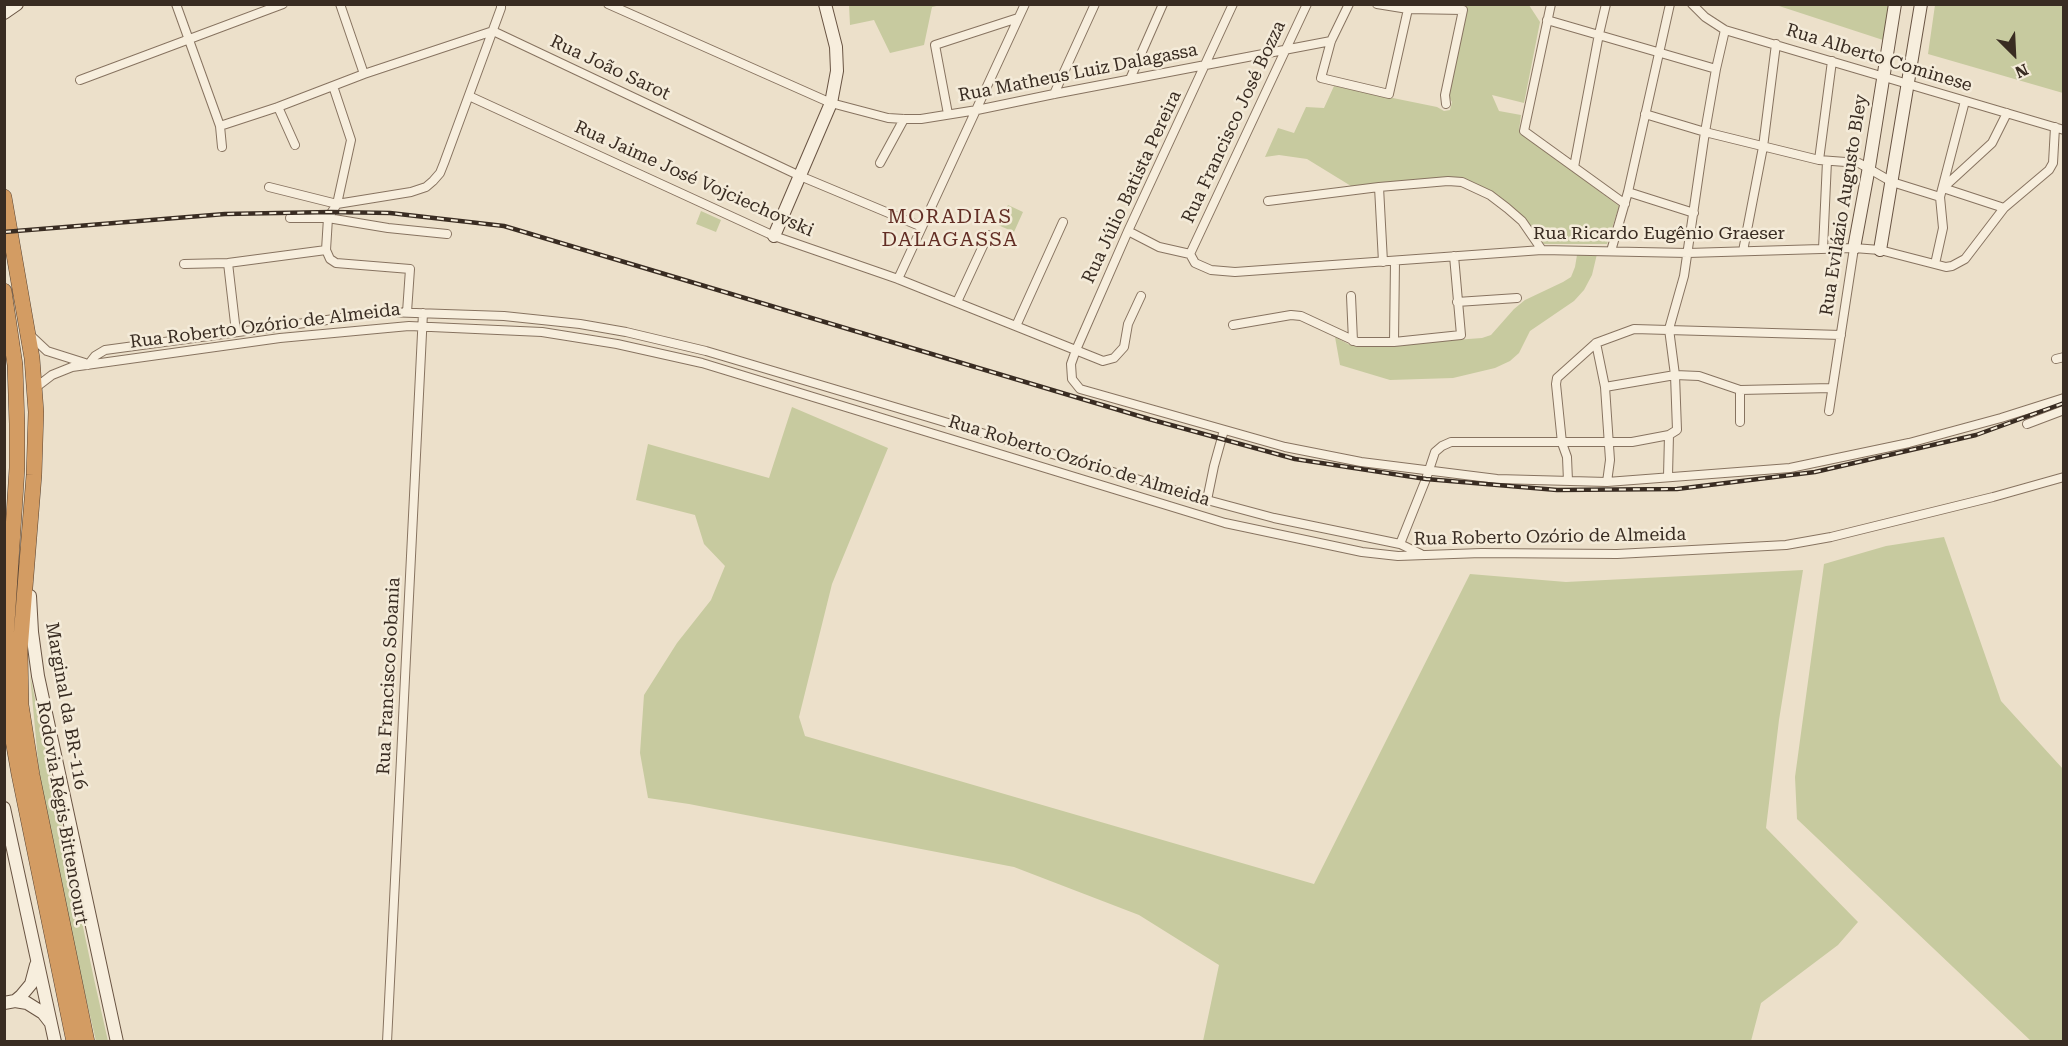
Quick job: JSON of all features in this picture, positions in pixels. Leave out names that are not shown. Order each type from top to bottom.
[{"type":"highway","name":"Rodovia Régis Bittencourt","points":[[4,197],[28,332],[35,388],[35,454],[20,650],[21,705],[33,783],[87,1041]]},
{"type":"highway","name":"Rodovia Régis Bittencourt","points":[[4,291],[12,339],[17,403],[16,468],[5,660],[8,712],[74,1041]]},
{"type":"street","points":[[4,13],[17,4]]},
{"type":"street","points":[[176,4],[220,126],[222,147]]},
{"type":"street","points":[[80,80],[283,4]]},
{"type":"street","points":[[340,4],[364,74]]},
{"type":"street","points":[[269,187],[336,204],[411,192],[426,187],[440,173],[501,4]]},
{"type":"street","name":"Rua Matheus Luiz Dalagassa","points":[[608,4],[831,103],[888,118],[904,119],[977,110],[1331,42]]},
{"type":"street","points":[[774,236],[831,103],[837,71],[836,47],[825,4]]},
{"type":"street","points":[[898,279],[1024,4]]},
{"type":"street","points":[[1054,94],[1095,4]]},
{"type":"street","points":[[1130,79],[1163,4]]},
{"type":"street","name":"Rua Júlio Batista Pereira","points":[[1233,4],[1128,231],[1076,350],[1071,364],[1072,379],[1080,389],[1285,447],[1361,462],[1497,479],[1607,482],[1790,468],[1909,443],[2064,398]]},
{"type":"street","name":"Rua Francisco José Bozza","points":[[1190,254],[1307,4]]},
{"type":"street","points":[[1349,4],[1331,42],[1321,78],[1389,94],[1408,9]]},
{"type":"street","points":[[1377,4],[1408,9],[1463,10],[1445,95],[1446,104]]},
{"type":"street","points":[[1551,4],[1524,131],[1625,204]]},
{"type":"street","points":[[1574,167],[1606,4]]},
{"type":"street","points":[[1611,251],[1628,192],[1670,4]]},
{"type":"street","name":"Rua Alberto Cominese","points":[[1692,4],[1705,17],[1725,30],[2059,129]]},
{"type":"street","name":"Rua Evilázio Augusto Bley","points":[[1829,411],[1895,4]]},
{"type":"street","points":[[1880,250],[1921,4]]},
{"type":"street","points":[[948,114],[935,45],[1018,18]]},
{"type":"street","points":[[1548,20],[1716,69]]},
{"type":"street","points":[[1400,544],[1435,452],[1451,442],[1632,442],[1675,433],[1678,427],[1675,375],[1669,329],[1681,291],[1705,132],[1725,30]]},
{"type":"street","points":[[220,126],[493,31]]},
{"type":"street","name":"Rua João Sarot","points":[[493,31],[800,176],[922,227]]},
{"type":"street","points":[[1743,251],[1763,147],[1776,44]]},
{"type":"street","points":[[1823,249],[1823,161],[1832,61]]},
{"type":"street","points":[[333,86],[351,140],[336,204],[328,218],[326,250],[330,259],[336,262],[410,269],[407,312]]},
{"type":"street","name":"Rua Jaime José Vojciechovski","points":[[469,96],[774,236],[898,279],[1103,361],[1114,358],[1124,347],[1128,324],[1141,296]]},
{"type":"street","points":[[1935,264],[1943,228],[1940,197],[1965,101]]},
{"type":"street","points":[[278,107],[295,145]]},
{"type":"street","points":[[1943,188],[1992,143],[2007,113]]},
{"type":"street","points":[[1645,114],[1705,132],[1823,161],[1842,160],[1860,163],[1892,182],[1940,197]]},
{"type":"street","points":[[880,163],[904,119]]},
{"type":"street","name":"Rua Ricardo Eugênio Graeser","points":[[1190,254],[1196,263],[1211,270],[1234,272],[1542,250],[1688,253],[1854,248],[1880,250],[1946,267],[1959,264],[2004,208],[2049,170],[2053,164],[2059,129]]},
{"type":"street","points":[[1268,201],[1379,187],[1448,181],[1462,182],[1490,195],[1507,208],[1522,221],[1542,250]]},
{"type":"street","points":[[1379,187],[1383,262]]},
{"type":"street","points":[[1943,188],[2004,208]]},
{"type":"street","points":[[1628,192],[1694,213]]},
{"type":"street","points":[[290,218],[328,218],[388,228],[447,234]]},
{"type":"street","points":[[1016,326],[1063,222]]},
{"type":"street","points":[[1128,231],[1159,247],[1190,254]]},
{"type":"street","points":[[957,302],[988,235]]},
{"type":"street","points":[[184,264],[228,263],[326,250]]},
{"type":"street","points":[[1233,325],[1291,315],[1301,316],[1357,342],[1394,342],[1461,335],[1454,256]]},
{"type":"street","points":[[1394,342],[1395,261]]},
{"type":"street","points":[[228,263],[236,332]]},
{"type":"street","points":[[1351,296],[1353,341]]},
{"type":"street","points":[[1457,302],[1517,298]]},
{"type":"street","points":[[88,364],[105,350],[386,312],[544,319],[626,332],[706,351],[1207,500],[1274,518],[1400,544],[1424,555]]},
{"type":"street","name":"Rua Francisco Sobania","points":[[387,1041],[423,313]]},
{"type":"street","points":[[455,327],[456,314]]},
{"type":"street","points":[[542,332],[544,319]]},
{"type":"street","points":[[297,323],[298,336]]},
{"type":"street","name":"Rua Roberto Ozório de Almeida","points":[[35,388],[61,370],[88,364],[298,336],[422,326],[542,332],[624,345],[702,363],[1201,516],[1261,532],[1380,555],[1617,554],[1786,545],[1831,537],[2064,477]]},
{"type":"street","points":[[1568,481],[1567,457],[1562,443],[1557,378],[1596,343],[1634,328],[1840,334]]},
{"type":"street","name":"Rua Roberto Ozório de Almeida","points":[[28,332],[47,351],[88,364]]},
{"type":"street","points":[[624,345],[626,332]]},
{"type":"street","points":[[186,339],[187,351]]},
{"type":"street","points":[[1596,343],[1605,387],[1610,460],[1607,482]]},
{"type":"street","points":[[675,356],[678,344]]},
{"type":"street","points":[[702,363],[706,351]]},
{"type":"street","points":[[1605,387],[1675,375],[1699,376],[1740,390],[1832,387]]},
{"type":"street","points":[[1740,390],[1740,422]]},
{"type":"street","points":[[882,418],[886,406]]},
{"type":"street","points":[[2027,424],[2064,410]]},
{"type":"street","points":[[919,429],[923,417]]},
{"type":"street","points":[[1207,500],[1224,430]]},
{"type":"street","points":[[1668,476],[1669,435]]},
{"type":"street","name":"Marginal da BR-116","points":[[27,552],[32,632],[38,676],[117,1041]]},
{"type":"street","points":[[4,614],[9,580]]},
{"type":"street","points":[[4,808],[55,1041]]},
{"type":"street","points":[[10,1002],[21,996],[31,984],[36,961]]},
{"type":"street","points":[[10,1002],[27,1004],[38,1009],[51,1024]]},
{"type":"green space","points":[[849,4],[941,5],[932,7],[924,45],[890,53],[874,20],[850,25]]},
{"type":"green space","points":[[1438,5],[1529,5],[1540,22],[1524,103],[1492,95],[1499,111],[1521,115],[1519,131],[1619,206],[1607,244],[1544,244],[1522,216],[1506,203],[1487,189],[1457,177],[1351,186],[1307,159],[1279,155],[1265,157],[1278,128],[1294,133],[1306,107],[1324,108],[1334,86],[1437,107],[1444,111],[1450,110],[1452,102],[1448,95],[1467,7]]},
{"type":"green space","points":[[1776,5],[1889,5],[1883,40]]},
{"type":"green space","points":[[1935,5],[2063,5],[2063,93],[1928,54]]},
{"type":"green space","points":[[1008,205],[1023,212],[1014,232],[998,225]]},
{"type":"green space","points":[[701,211],[721,220],[716,232],[696,224]]},
{"type":"green space","points":[[1597,254],[1592,275],[1584,290],[1574,301],[1530,331],[1519,353],[1510,361],[1495,368],[1453,378],[1390,380],[1340,365],[1335,337],[1350,345],[1360,347],[1482,338],[1491,335],[1525,300],[1571,277],[1577,255]]},
{"type":"green space","points":[[792,407],[888,448],[832,584],[799,717],[805,736],[1314,884],[1470,574],[1566,582],[1803,570],[1779,720],[1766,828],[1858,922],[1838,945],[1761,1003],[1751,1041],[1203,1041],[1219,965],[1139,915],[1014,867],[648,798],[640,753],[644,695],[677,643],[711,600],[725,566],[704,544],[695,515],[636,500],[648,444],[769,478]]},
{"type":"green space","points":[[1944,537],[2001,701],[2063,769],[2063,1041],[2031,1041],[1797,819],[1795,777],[1824,564],[1886,546]]},
{"type":"green space","points":[[30,675],[108,1041],[96,1041],[73,943],[40,782]]},
{"type":"railway","points":[[4,232],[225,214],[331,212],[390,213],[504,226],[1149,419],[1295,459],[1426,479],[1557,490],[1677,489],[1815,472],[1976,435],[2064,403]]},
{"type":"district","name":"MORADIAS DALAGASSA","points":[[950,228]]}]
